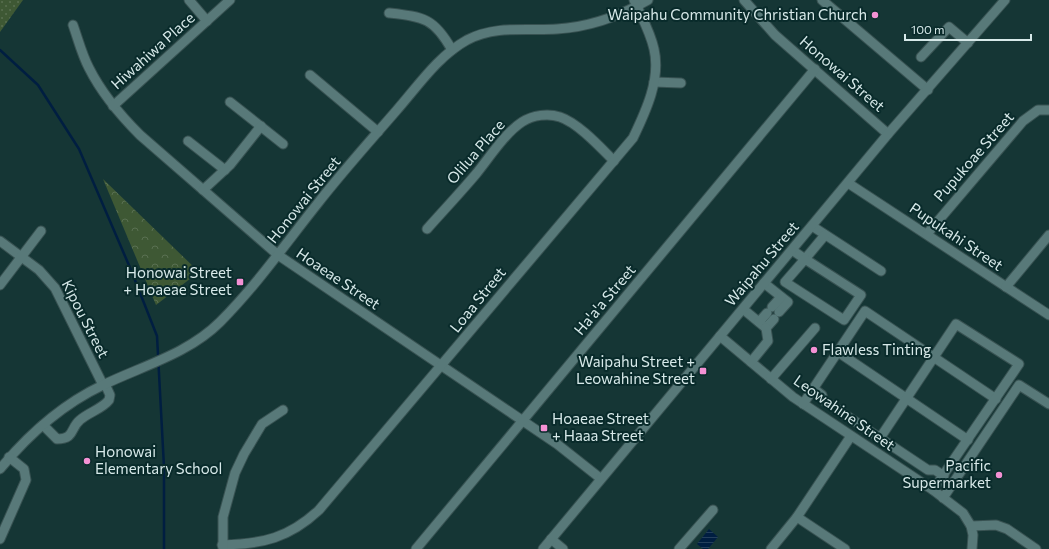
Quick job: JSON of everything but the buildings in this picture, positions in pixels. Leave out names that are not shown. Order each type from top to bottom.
[{"type":"street","points":[[189,0],[207,21]]},
{"type":"street","name":"Hiwahiwa Place","points":[[113,106],[230,0]]},
{"type":"street","name":"Honowai Street","points":[[0,469],[9,458],[43,425],[72,403],[104,385],[173,354],[201,338],[219,322],[278,255],[319,201],[378,132],[438,63],[452,50],[467,40],[494,31],[510,28],[557,29],[577,26],[616,16],[635,3],[648,0]]},
{"type":"street","name":"Honowai Street","points":[[744,0],[775,35],[888,134]]},
{"type":"street","points":[[822,0],[928,90]]},
{"type":"street","name":"Waipahu Street","points":[[543,549],[600,478],[888,134],[1006,0]]},
{"type":"street","name":"Loaa Street","points":[[223,547],[267,541],[284,535],[310,519],[319,510],[442,366],[509,283],[614,161],[636,133],[648,104],[654,82],[654,50],[648,29],[635,3]]},
{"type":"street","points":[[389,14],[425,19],[436,26],[452,50]]},
{"type":"street","name":"Hoaeae Street","points":[[72,24],[89,67],[113,106],[140,135],[278,255],[557,444],[600,478]]},
{"type":"street","points":[[921,58],[949,27],[968,43]]},
{"type":"street","name":"Ha'a'a Street","points":[[416,549],[815,69]]},
{"type":"street","points":[[310,75],[378,132]]},
{"type":"street","points":[[654,82],[682,83]]},
{"type":"street","points":[[230,102],[283,144]]},
{"type":"street","name":"Pupukoae Street","points":[[927,234],[1023,121],[1038,110],[1049,110]]},
{"type":"street","name":"Olilua Place","points":[[427,229],[511,131],[522,122],[534,116],[554,116],[570,121],[614,161]]},
{"type":"street","points":[[203,190],[225,170],[261,126]]},
{"type":"street","points":[[188,142],[225,170]]},
{"type":"street","name":"Pupukahi Street","points":[[848,183],[1049,315]]},
{"type":"street","points":[[812,226],[881,272]]},
{"type":"street","points":[[0,285],[41,231]]},
{"type":"street","points":[[792,250],[805,259],[861,295],[844,320],[785,282],[805,259],[825,235]]},
{"type":"street","points":[[1006,287],[1049,235]]},
{"type":"street","name":"Kipou Street","points":[[0,241],[39,270],[54,288],[104,385]]},
{"type":"street","points":[[763,325],[773,313],[788,302],[764,283]]},
{"type":"street","points":[[743,309],[763,325],[768,341],[751,362]]},
{"type":"street","points":[[803,404],[865,311],[996,399]]},
{"type":"street","points":[[877,454],[883,439],[906,398],[956,324],[1019,364],[933,490]]},
{"type":"street","points":[[771,379],[815,328]]},
{"type":"street","name":"Leowahine Street","points":[[720,336],[803,404],[944,498],[962,513],[971,526]]},
{"type":"street","points":[[838,352],[968,440]]},
{"type":"street","points":[[43,425],[57,439],[72,434],[79,421],[109,400],[110,395],[104,385]]},
{"type":"street","points":[[944,498],[1019,385],[1049,404]]},
{"type":"street","points":[[814,389],[822,395],[823,400],[928,470],[935,470],[944,476]]},
{"type":"street","points":[[223,547],[224,517],[235,473],[244,454],[262,424],[283,410]]},
{"type":"street","points":[[771,549],[798,517],[851,436]]},
{"type":"street","points":[[0,539],[26,480],[24,470],[9,458]]},
{"type":"street","points":[[679,549],[713,510]]},
{"type":"street","points":[[798,517],[845,549]]},
{"type":"street","points":[[972,549],[974,542],[971,526],[996,525],[1006,529],[1036,549]]},
{"type":"street","points":[[551,539],[563,549]]},
{"type":"green space","points":[[0,0],[23,0],[0,32]]},
{"type":"green space","points":[[103,179],[199,272],[156,305]]},
{"type":"water","points":[[709,529],[718,537],[708,549],[703,549],[697,544]]},
{"type":"waterway","points":[[0,50],[38,85],[79,149],[131,270],[157,336],[164,467],[164,549]]},
{"type":"place","name":"Waipahu Community Christian Church","points":[[875,15]]},
{"type":"place","name":"Honowai Street + Hoaeae Street","points":[[240,282]]},
{"type":"place","name":"Flawless Tinting","points":[[814,350]]},
{"type":"place","name":"Waipahu Street + Leowahine Street","points":[[703,371]]},
{"type":"place","name":"Hoaeae Street + Haaa Street","points":[[544,428]]},
{"type":"place","name":"Honowai Elementary School","points":[[87,461]]},
{"type":"place","name":"Pacific Supermarket","points":[[999,475]]}]
